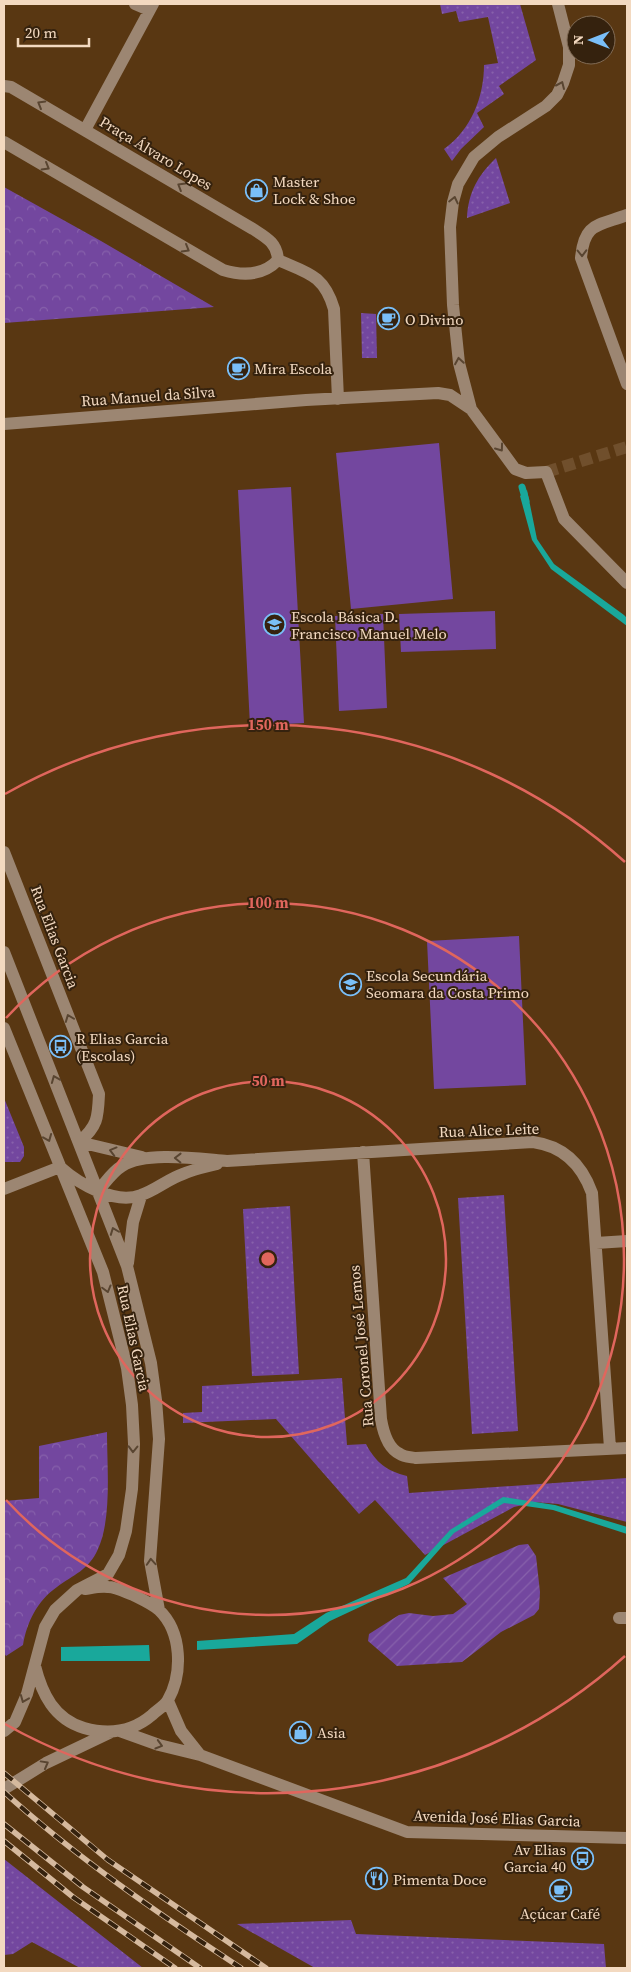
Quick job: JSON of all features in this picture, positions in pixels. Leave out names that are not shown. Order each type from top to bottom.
[{"type":"street","points":[[85,130],[151,7],[135,4]]},
{"type":"street","points":[[558,4],[569,47],[569,65],[557,95],[546,106],[498,137],[474,157],[458,184],[453,202],[450,227],[453,305],[459,363],[471,409],[515,469],[526,473],[546,472],[564,519],[627,583]]},
{"type":"street","name":"Praça Álvaro Lopes","points":[[4,86],[10,87],[85,130],[273,242],[278,252],[278,260]]},
{"type":"street","points":[[4,142],[222,270],[236,274],[260,272],[270,268],[278,260],[313,275],[322,282],[330,295],[334,309],[338,399]]},
{"type":"street","points":[[627,215],[595,226],[586,234],[582,242],[581,258],[627,384]]},
{"type":"street","name":"Rua Manuel da Silva","points":[[4,424],[438,393],[450,395],[471,409]]},
{"type":"street","name":"Rua Elias Garcia","points":[[4,852],[99,1094],[98,1119],[93,1129],[79,1142]]},
{"type":"street","name":"Rua Elias Garcia","points":[[4,952],[127,1266],[150,1363],[156,1400],[159,1439],[150,1560],[159,1610]]},
{"type":"street","name":"Rua Elias Garcia","points":[[4,1028],[103,1272],[120,1334],[132,1405],[134,1444],[132,1489],[126,1531],[118,1555],[108,1574],[77,1590]]},
{"type":"street","name":"Rua Alice Leite","points":[[79,1142],[147,1158],[227,1161],[533,1142],[556,1148],[569,1157],[586,1178],[592,1193],[610,1448]]},
{"type":"street","name":"Rua Coronel José Lemos","points":[[362,1152],[381,1419],[384,1434],[390,1446],[400,1454],[416,1458],[627,1448]]},
{"type":"street","name":"Rua Alice Leite","points":[[147,1158],[124,1165],[112,1174],[98,1191],[120,1197],[141,1196],[182,1174],[227,1161]]},
{"type":"street","points":[[4,1189],[60,1167]]},
{"type":"street","name":"Rua Elias Garcia","points":[[60,1167],[78,1182],[98,1191]]},
{"type":"street","points":[[4,1179],[23,1182]]},
{"type":"street","points":[[127,1266],[133,1222],[141,1196]]},
{"type":"street","points":[[596,1243],[627,1241]]},
{"type":"street","points":[[4,1731],[15,1722],[27,1694],[34,1660],[44,1627],[55,1610],[77,1590],[108,1586],[124,1591],[159,1610],[167,1621],[175,1639],[179,1663],[176,1683],[168,1702],[142,1724],[115,1732],[46,1763],[4,1789]]},
{"type":"street","points":[[34,1660],[40,1686],[49,1704],[62,1717],[78,1726],[96,1731],[115,1732]]},
{"type":"street","points":[[168,1702],[181,1731],[200,1755]]},
{"type":"street","name":"Avenida José Elias Garcia","points":[[115,1732],[200,1755],[407,1832],[627,1838]]},
{"type":"green space","points":[[440,4],[520,4],[536,60],[499,86],[504,94],[477,113],[484,127],[461,149],[452,161],[444,149],[469,123],[482,89],[484,65],[498,63],[488,17],[459,22],[456,11],[442,14]]},
{"type":"green space","points":[[496,158],[510,203],[467,218],[469,200],[475,185]]},
{"type":"green space","points":[[4,187],[101,241],[214,307],[4,323]]},
{"type":"green space","points":[[361,313],[376,314],[377,358],[362,358]]},
{"type":"green space","points":[[439,443],[453,599],[351,609],[336,453]]},
{"type":"green space","points":[[291,487],[304,723],[250,726],[238,490]]},
{"type":"green space","points":[[495,611],[496,649],[401,652],[399,614]]},
{"type":"green space","points":[[383,614],[387,708],[339,711],[335,616]]},
{"type":"green space","points":[[519,936],[526,1085],[434,1089],[427,941]]},
{"type":"green space","points":[[4,1098],[24,1147],[24,1156],[20,1162],[4,1162]]},
{"type":"green space","points":[[504,1195],[518,1431],[472,1434],[458,1198]]},
{"type":"green space","points":[[290,1206],[299,1374],[252,1376],[243,1209]]},
{"type":"green space","points":[[342,1378],[347,1445],[366,1444],[378,1461],[388,1469],[407,1476],[409,1493],[627,1478],[627,1522],[558,1504],[535,1502],[514,1507],[425,1555],[375,1500],[359,1514],[276,1419],[183,1423],[183,1413],[202,1412],[202,1386]]},
{"type":"green space","points":[[107,1432],[107,1508],[98,1549],[85,1567],[44,1599],[30,1620],[23,1645],[6,1656],[4,1653],[4,1501],[39,1498],[39,1446]]},
{"type":"green space","points":[[528,1544],[536,1556],[540,1592],[539,1609],[534,1615],[501,1632],[462,1662],[397,1666],[368,1641],[369,1634],[399,1615],[409,1613],[433,1616],[453,1614],[467,1604],[443,1578],[519,1545]]},
{"type":"green space","points":[[4,1859],[143,1968],[80,1968],[32,1942],[13,1954],[4,1955]]},
{"type":"green space","points":[[351,1920],[356,1934],[604,1944],[606,1968],[315,1968],[237,1924]]},
{"type":"water","points":[[527,490],[537,539],[554,564],[624,615],[627,618],[627,626],[551,569],[532,540],[520,496]]},
{"type":"water","points":[[503,1497],[555,1505],[627,1527],[627,1534],[553,1510],[504,1503],[454,1533],[409,1584],[330,1621],[297,1644],[197,1650],[197,1641],[294,1634],[326,1613],[406,1578],[450,1530]]},
{"type":"water","points":[[149,1645],[150,1661],[61,1661],[61,1647]]},
{"type":"waterway","points":[[522,487],[526,501]]},
{"type":"tunnel","points":[[546,472],[627,447]]},
{"type":"railway","points":[[4,1773],[108,1860],[266,1968]]},
{"type":"railway","points":[[4,1792],[60,1840],[119,1885],[241,1968]]},
{"type":"railway","points":[[4,1824],[83,1887],[200,1968]]},
{"type":"railway","points":[[4,1841],[73,1897],[175,1968]]},
{"type":"place","name":"Master Lock & Shoe","points":[[257,190]]},
{"type":"place","name":"O Divino","points":[[389,319]]},
{"type":"place","name":"Mira Escola","points":[[238,368]]},
{"type":"place","name":"Escola Básica D. Francisco Manuel Melo","points":[[275,625]]},
{"type":"place","name":"Escola Secundária Seomara da Costa Primo","points":[[350,984]]},
{"type":"place","name":"R Elias Garcia (Escolas)","points":[[60,1047]]},
{"type":"place","name":"Asia","points":[[301,1732]]},
{"type":"place","name":"Av Elias Garcia 40","points":[[582,1858]]},
{"type":"place","name":"Pimenta Doce","points":[[377,1879]]},
{"type":"place","name":"Açúcar Café","points":[[560,1890]]}]
